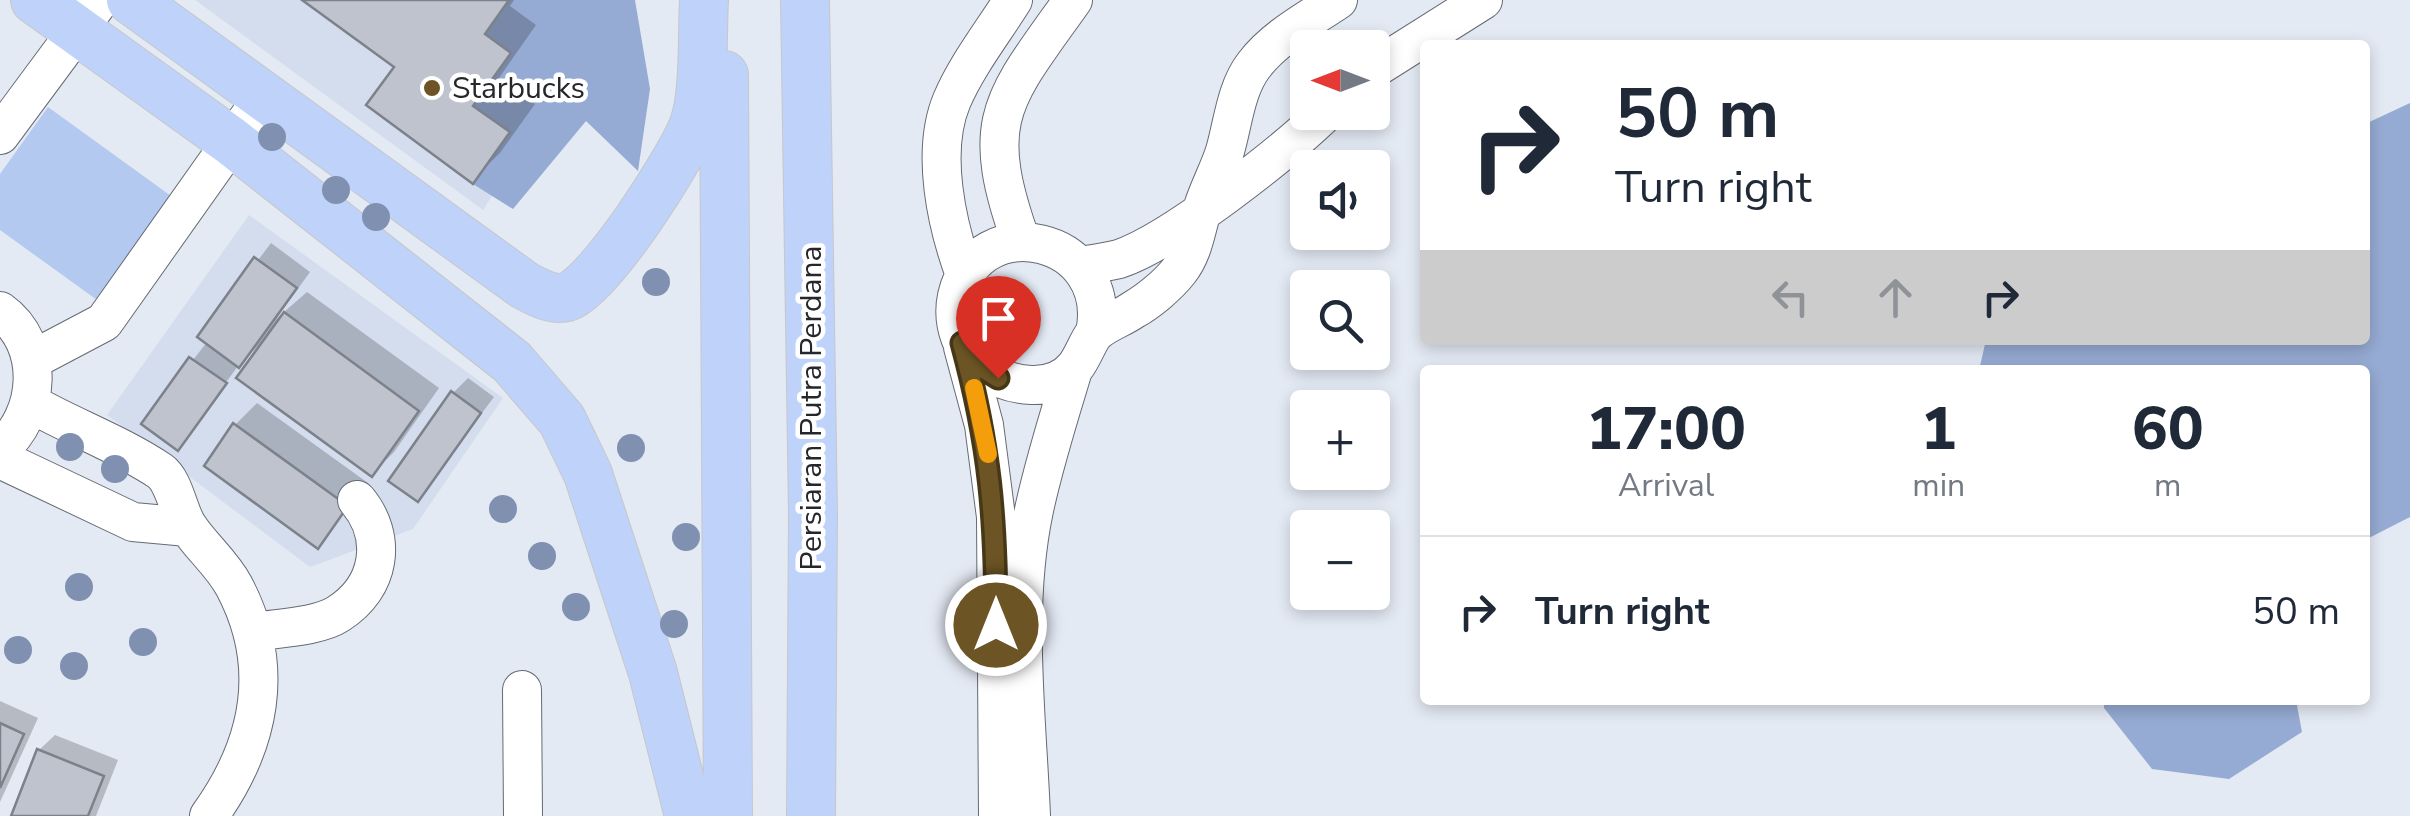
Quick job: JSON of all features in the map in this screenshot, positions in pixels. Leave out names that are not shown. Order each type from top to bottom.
[{"type":"main road","points":[[34,0],[89,14],[232,141],[512,362],[562,420],[614,544],[653,673],[689,816]]},
{"type":"main road","points":[[132,0],[524,286],[562,298],[578,292],[608,258],[674,168],[696,120],[704,0]]},
{"type":"main road","points":[[722,0],[728,816]]},
{"type":"main road","name":"Persiaran Putra Perdana","points":[[805,0],[813,514],[811,816]]},
{"type":"street","points":[[965,276],[952,239],[945,192],[944,143],[951,102],[1013,0]]},
{"type":"street","points":[[1020,241],[999,170],[1003,104],[1073,0]]},
{"type":"street","points":[[1031,816],[1024,642],[1028,550],[1034,510],[1073,370],[1095,333],[1136,308],[1180,270],[1196,240],[1203,207],[1253,65],[1285,35],[1338,0]]},
{"type":"street","points":[[1390,59],[1483,0]]},
{"type":"street","points":[[0,135],[89,14]]},
{"type":"street","points":[[32,360],[104,322],[264,96]]},
{"type":"street","points":[[1081,266],[1118,258],[1147,246],[1307,130]]},
{"type":"street","points":[[998,816],[996,518],[984,424],[956,308],[965,276],[999,246],[1020,241],[1063,252],[1081,266],[1096,298],[1095,333]]},
{"type":"street","points":[[0,311],[22,336],[32,360],[30,403],[22,423],[0,449]]},
{"type":"street","points":[[962,343],[976,364],[1010,382],[1043,384],[1073,370]]},
{"type":"street","points":[[30,403],[164,473],[188,527],[213,552],[234,587],[252,632],[257,690],[254,734],[237,777],[209,816]]},
{"type":"street","points":[[0,459],[133,522],[188,527]]},
{"type":"street","points":[[252,632],[336,616],[362,592],[380,554],[373,519],[357,500]]},
{"type":"street","points":[[522,690],[523,816]]},
{"type":"shaded area","points":[[195,0],[543,0],[537,125],[483,210]]},
{"type":"shaded area","points":[[509,0],[635,0],[650,89],[638,171],[586,121],[513,209],[473,184],[510,132],[473,106],[511,54],[485,34]]},
{"type":"shaded area","points":[[2410,103],[2410,517],[2370,537],[2370,365],[1980,365],[1985,345],[2370,345],[2370,122]]},
{"type":"shaded area","points":[[48,107],[178,201],[104,305],[0,230],[0,174]]},
{"type":"shaded area","points":[[249,215],[503,398],[413,529],[310,567],[107,415]]},
{"type":"shaded area","points":[[2297,705],[2302,732],[2229,779],[2152,769],[2104,708]]},
{"type":"building","points":[[302,0],[509,0],[485,34],[511,53],[473,106],[510,132],[473,184],[366,105],[394,67]]},
{"type":"building","points":[[254,257],[297,288],[239,368],[197,337]]},
{"type":"building","points":[[284,312],[419,411],[372,477],[236,378]]},
{"type":"building","points":[[189,357],[227,383],[178,451],[141,424]]},
{"type":"building","points":[[451,391],[481,413],[418,502],[388,481]]},
{"type":"building","points":[[233,423],[348,506],[318,549],[204,466]]},
{"type":"building","points":[[0,723],[24,734],[0,788]]},
{"type":"building","points":[[37,749],[104,776],[88,816],[11,816]]},
{"type":"slow traffic","points":[[974,388],[988,454]]},
{"type":"place","name":"Starbucks","points":[[432,88]]},
{"type":"route","points":[[996,625],[996,518],[984,424],[962,343],[976,364],[998,378]]}]
